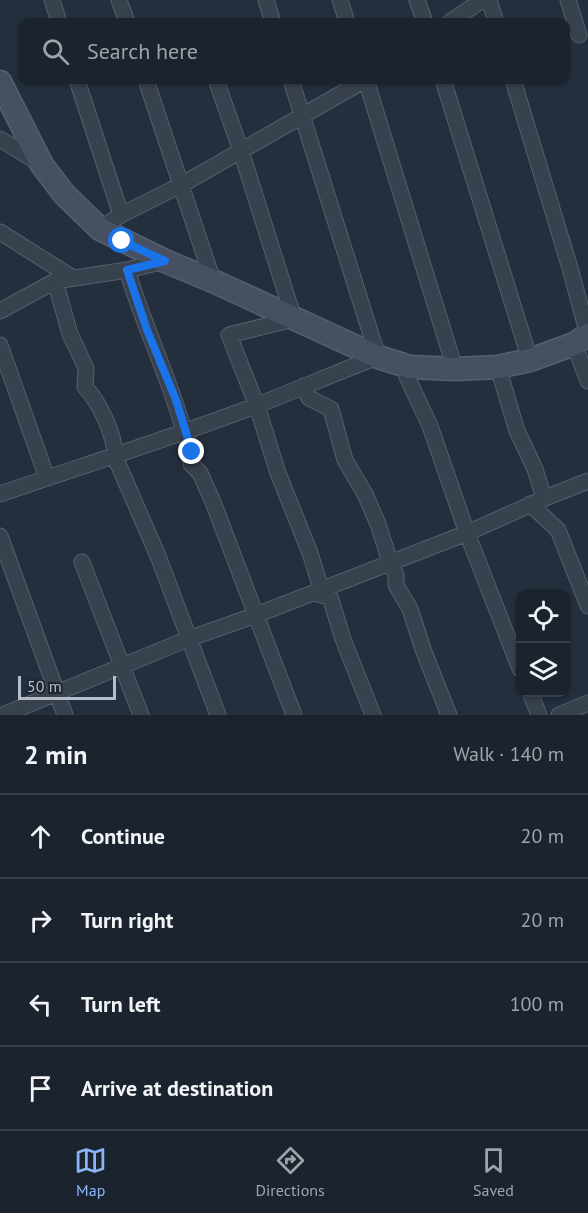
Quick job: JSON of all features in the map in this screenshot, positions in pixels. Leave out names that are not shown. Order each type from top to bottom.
[{"type":"street","points":[[52,0],[58,18]]},
{"type":"street","points":[[119,0],[126,18]]},
{"type":"street","points":[[266,0],[272,18]]},
{"type":"street","points":[[340,0],[346,18]]},
{"type":"street","points":[[417,0],[424,18]]},
{"type":"street","points":[[456,18],[482,0]]},
{"type":"street","points":[[489,0],[495,18]]},
{"type":"street","points":[[568,0],[579,35]]},
{"type":"street","points":[[0,82],[42,165],[64,194],[100,229],[165,261],[378,357],[410,367],[455,369],[498,367],[530,360],[583,338]]},
{"type":"street","points":[[78,84],[120,215]]},
{"type":"street","points":[[147,84],[213,281]]},
{"type":"street","points":[[217,84],[294,319]]},
{"type":"street","points":[[292,84],[378,357]]},
{"type":"street","points":[[100,229],[120,215],[181,185],[358,84]]},
{"type":"street","points":[[366,84],[455,369]]},
{"type":"street","points":[[444,84],[530,360]]},
{"type":"street","points":[[514,84],[570,268],[583,338],[588,381]]},
{"type":"street","points":[[0,139],[42,165]]},
{"type":"street","points":[[0,232],[74,278]]},
{"type":"street","points":[[0,311],[54,281],[127,270],[165,261]]},
{"type":"street","points":[[127,270],[147,330],[176,400],[192,452],[191,464],[200,474],[213,502],[294,715]]},
{"type":"street","points":[[54,281],[70,334],[86,368],[85,387],[96,399],[115,446],[115,457],[158,556],[218,715]]},
{"type":"street","points":[[294,319],[229,335],[278,473],[303,533],[321,588],[320,596],[330,597],[343,639],[373,715]]},
{"type":"street","points":[[0,345],[47,478]]},
{"type":"street","points":[[0,494],[115,457],[256,406],[378,357]]},
{"type":"street","points":[[410,367],[407,377],[430,426],[466,533],[516,659]]},
{"type":"street","points":[[498,367],[517,431],[535,469],[537,501],[558,530],[588,606]]},
{"type":"street","points":[[303,386],[309,398],[331,409],[345,460],[365,494],[378,524],[396,575],[396,585],[410,609],[449,715]]},
{"type":"street","points":[[3,715],[188,639],[256,615],[466,533],[588,481]]},
{"type":"street","points":[[0,536],[65,715]]},
{"type":"street","points":[[81,562],[141,715]]},
{"type":"street","points":[[532,697],[539,715]]},
{"type":"street","points":[[559,715],[588,703]]},
{"type":"route","points":[[122,241],[165,261],[127,270],[147,330],[176,400],[192,452]]}]
